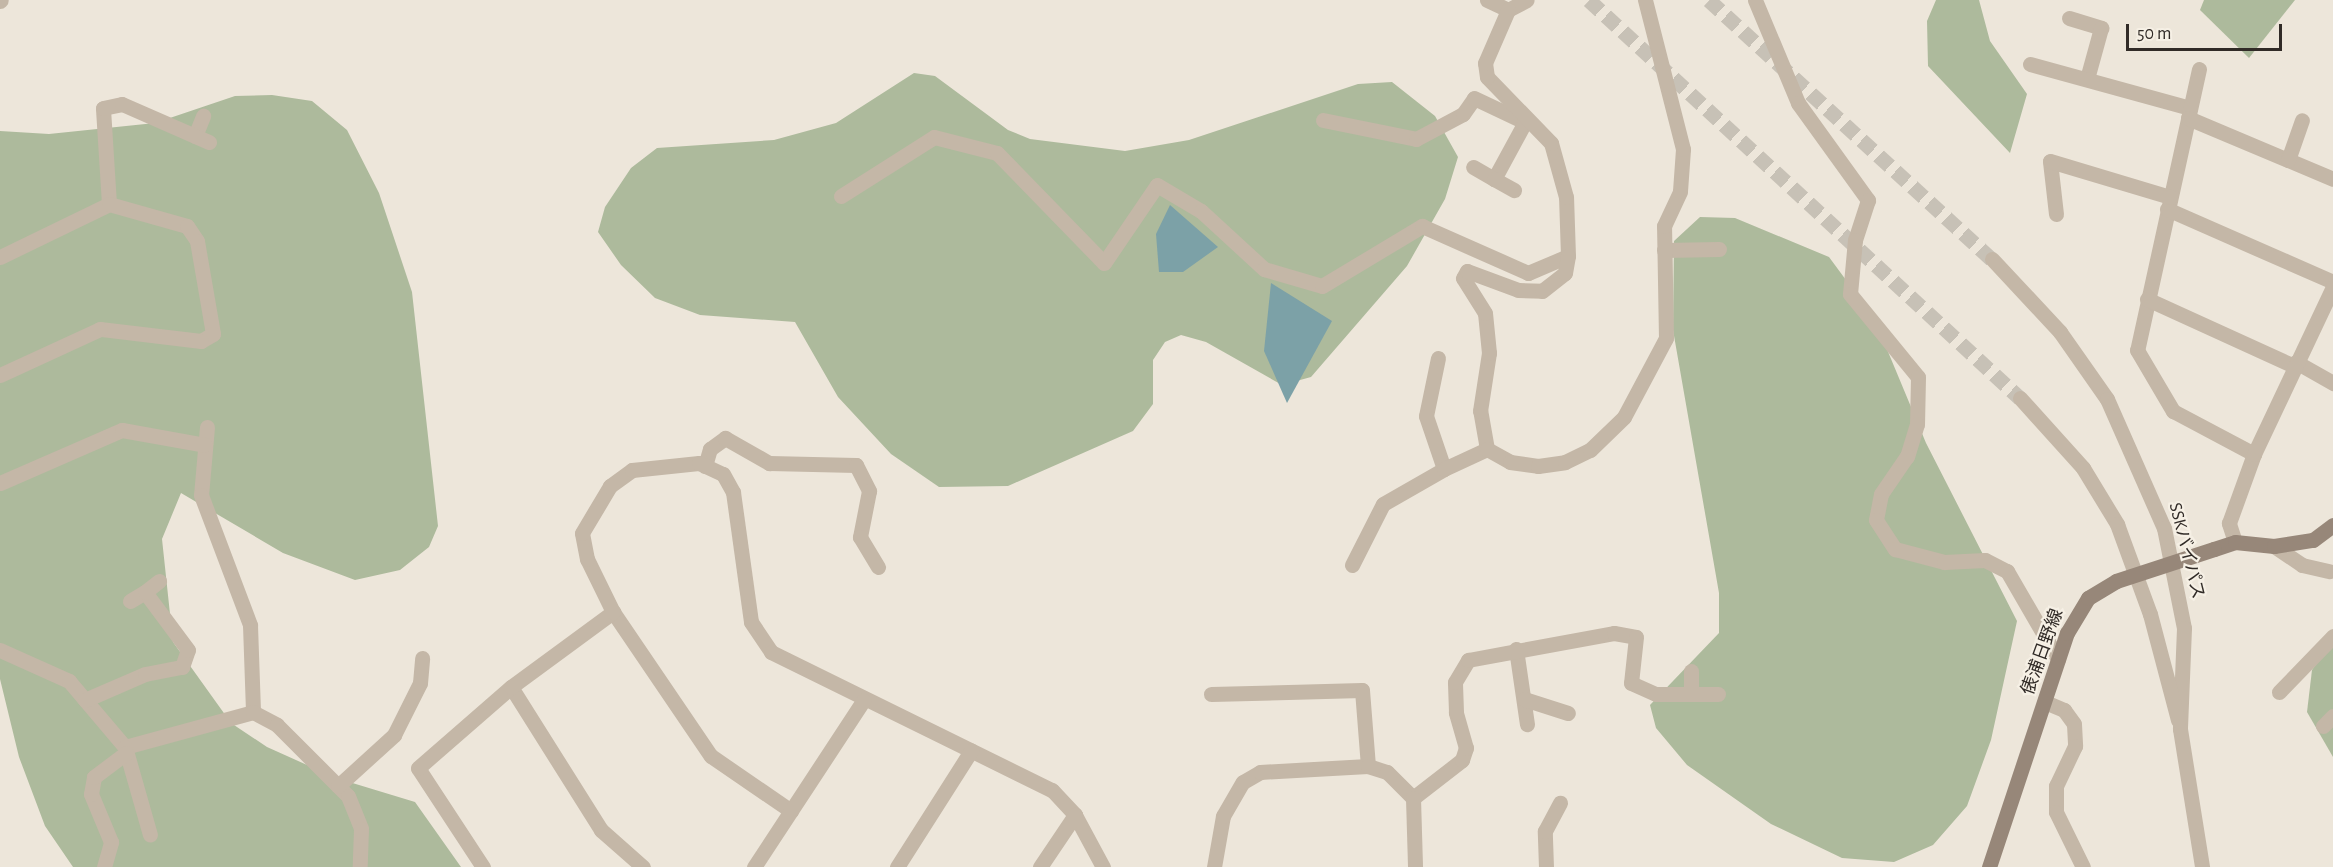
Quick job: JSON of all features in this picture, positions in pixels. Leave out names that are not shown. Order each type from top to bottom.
[{"type":"main road","name":"俵浦日野線","points":[[1989,867],[2058,659],[2078,610],[2116,581],[2235,542],[2274,546],[2313,540],[2333,525]]},
{"type":"street","points":[[1487,0],[1508,10]]},
{"type":"street","points":[[1487,449],[1480,411],[1489,353],[1485,313],[1463,278],[1467,271],[1518,290],[1542,291],[1565,273],[1568,256],[1566,197],[1551,143],[1525,122],[1487,77],[1485,63],[1508,10],[1527,0]]},
{"type":"street","points":[[1487,449],[1510,462],[1565,462],[1590,450],[1624,417],[1666,338],[1664,226],[1680,191],[1683,149],[1645,0]]},
{"type":"street","points":[[1755,0],[1798,103],[1868,200],[1855,240],[1850,294],[1918,377],[1917,424],[1907,456],[1881,494],[1876,520],[1895,549],[1944,562],[1985,560],[2007,571],[2058,659]]},
{"type":"street","points":[[2069,18],[2101,28],[2087,79]]},
{"type":"street","points":[[2030,64],[2087,79],[2189,113],[2333,179]]},
{"type":"street","points":[[2199,69],[2137,350],[2161,398],[2173,411],[2254,454]]},
{"type":"street","points":[[1323,120],[1416,139],[1463,114],[1474,98],[1525,122]]},
{"type":"street","points":[[109,204],[104,108],[122,104],[202,139],[203,116]]},
{"type":"street","points":[[2288,160],[2302,120]]},
{"type":"street","points":[[1494,179],[1525,122]]},
{"type":"street","points":[[841,196],[934,137],[996,153],[1104,263],[1157,185],[1201,211],[1264,269],[1322,286],[1422,226],[1528,273],[1568,256]]},
{"type":"street","points":[[2056,214],[2050,161],[2168,203],[2333,282]]},
{"type":"street","points":[[1473,167],[1514,190]]},
{"type":"street","points":[[0,256],[109,204],[187,226],[196,242],[213,334],[201,341],[100,329],[0,375]]},
{"type":"street","points":[[1664,250],[1719,249]]},
{"type":"street","name":"SSKバイパス","points":[[1992,259],[2060,332],[2107,399],[2141,465],[2164,528],[2184,628],[2180,729],[2202,867]]},
{"type":"street","points":[[2235,542],[2229,523],[2254,454],[2333,287]]},
{"type":"street","points":[[2147,299],[2333,383]]},
{"type":"street","points":[[1438,358],[1426,416],[1444,469]]},
{"type":"street","points":[[2020,398],[2084,468],[2117,524],[2150,614],[2180,729]]},
{"type":"street","points":[[207,427],[201,495],[250,625],[254,712]]},
{"type":"street","points":[[0,483],[122,430],[205,445]]},
{"type":"street","points":[[705,466],[710,449],[725,438],[769,463],[856,465],[869,491],[860,537],[878,567]]},
{"type":"street","points":[[1352,565],[1383,504],[1444,469],[1487,449]]},
{"type":"street","points":[[791,811],[711,756],[613,612],[587,559],[582,533],[610,486],[632,470],[705,466],[723,474],[733,492],[752,622],[771,652],[863,701],[1052,790],[1075,815],[1103,867]]},
{"type":"street","points":[[2274,546],[2302,565],[2332,571]]},
{"type":"street","points":[[130,602],[159,581]]},
{"type":"street","points":[[85,700],[145,674],[182,667],[188,650],[146,592]]},
{"type":"street","points":[[483,867],[418,768],[511,687],[613,612]]},
{"type":"street","points":[[1413,798],[1462,760],[1466,748],[1455,682],[1468,660],[1516,649],[1614,633],[1636,636],[1631,683],[1656,694],[1718,694]]},
{"type":"street","points":[[2280,692],[2333,636]]},
{"type":"street","points":[[1516,649],[1527,724]]},
{"type":"street","points":[[0,650],[69,681],[85,700],[125,750],[150,835]]},
{"type":"street","points":[[338,786],[394,735],[420,683],[422,658]]},
{"type":"street","points":[[1691,671],[1691,694]]},
{"type":"street","points":[[511,687],[601,830],[643,867]]},
{"type":"street","points":[[1210,694],[1362,690],[1368,766]]},
{"type":"street","points":[[1524,699],[1568,713]]},
{"type":"street","points":[[754,867],[863,701]]},
{"type":"street","points":[[2045,702],[2064,710],[2074,724],[2075,746],[2056,786],[2056,812],[2083,867]]},
{"type":"street","points":[[104,867],[111,842],[91,794],[94,777],[125,750],[254,712],[277,724],[348,796],[361,829],[360,867]]},
{"type":"street","points":[[897,867],[971,751]]},
{"type":"street","points":[[1214,867],[1223,816],[1243,782],[1260,772],[1368,766],[1387,772],[1413,798],[1415,867]]},
{"type":"street","points":[[1546,867],[1545,831],[1560,802]]},
{"type":"street","points":[[1040,867],[1075,815]]},
{"type":"green space","points":[[1936,0],[1979,0],[1990,41],[2027,94],[2010,153],[1928,66],[1927,21]]},
{"type":"green space","points":[[2204,0],[2295,0],[2249,58],[2200,10]]},
{"type":"green space","points":[[914,73],[935,76],[1008,130],[1030,139],[1125,151],[1189,140],[1358,84],[1392,82],[1435,116],[1458,157],[1445,199],[1407,266],[1311,377],[1282,385],[1206,342],[1181,335],[1165,342],[1153,360],[1153,404],[1133,431],[1008,486],[939,487],[891,454],[838,397],[795,322],[700,315],[655,298],[621,265],[598,232],[605,207],[631,168],[657,148],[774,140],[836,123]]},
{"type":"green space","points":[[272,95],[312,101],[347,130],[379,193],[412,292],[438,526],[429,547],[400,570],[355,580],[283,553],[181,493],[162,539],[173,642],[231,723],[267,747],[336,778],[415,802],[461,867],[73,867],[45,826],[19,757],[0,679],[0,131],[49,134],[155,123],[235,96]]},
{"type":"green space","points":[[1700,217],[1735,218],[1829,257],[1874,318],[1926,443],[2017,621],[1991,740],[1967,806],[1933,845],[1894,862],[1842,858],[1771,824],[1687,765],[1656,728],[1650,705],[1719,633],[1719,593],[1673,330],[1674,241]]},
{"type":"green space","points":[[2333,639],[2333,757],[2307,712],[2312,670]]},
{"type":"water","points":[[1170,205],[1218,247],[1183,272],[1159,272],[1156,234]]},
{"type":"water","points":[[1271,283],[1332,321],[1287,403],[1264,351]]},
{"type":"tunnel","points":[[1589,0],[2020,398]]},
{"type":"tunnel","points":[[1709,0],[1992,259]]}]
